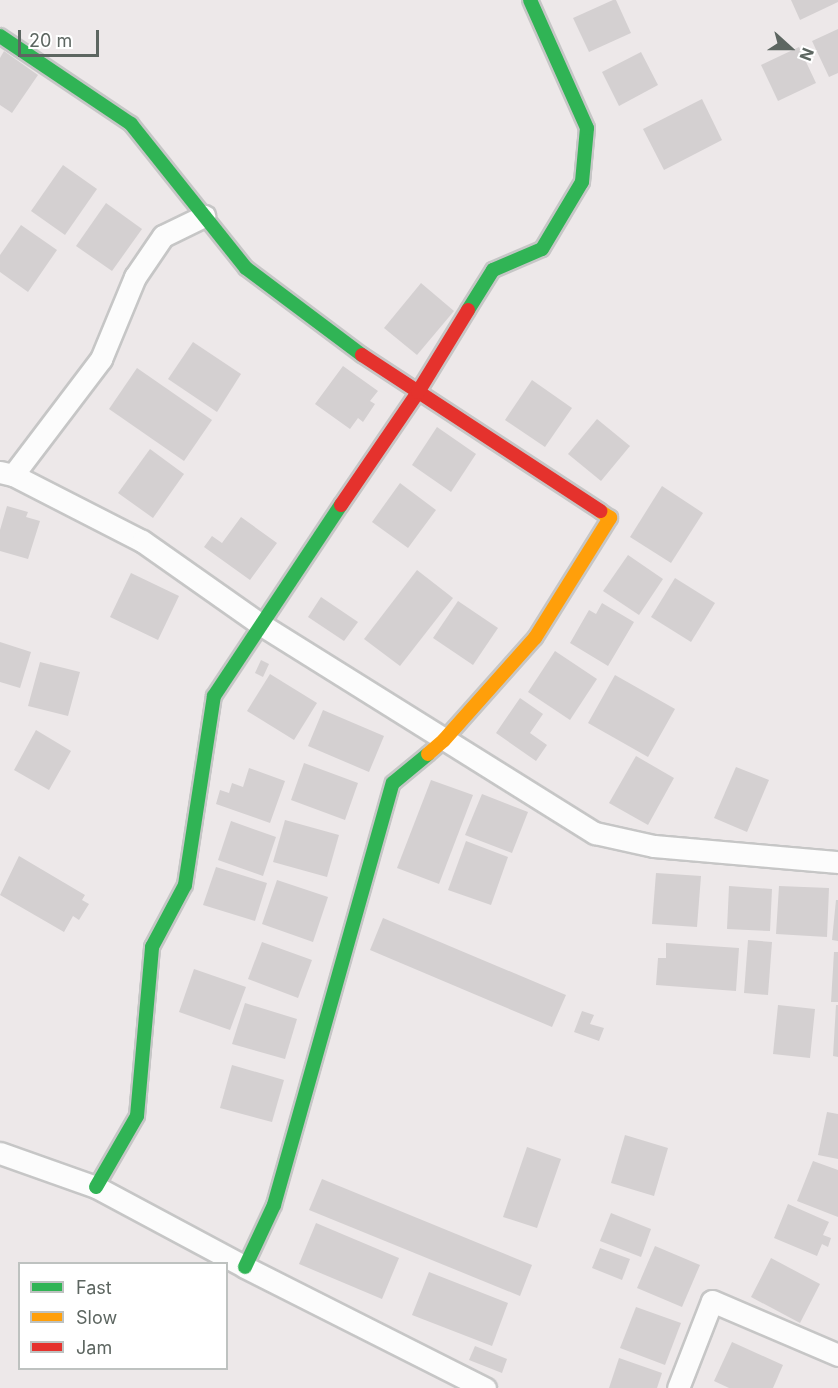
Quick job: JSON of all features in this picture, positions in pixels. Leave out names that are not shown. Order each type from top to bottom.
[{"type":"street","points":[[96,1187],[137,1116],[152,947],[185,885],[214,696],[260,624],[418,392],[493,270],[542,249],[582,182],[587,128],[530,0]]},
{"type":"street","points":[[0,36],[131,124],[246,268],[338,339],[610,518],[535,638],[444,740],[393,783],[274,1205],[245,1267]]},
{"type":"street","points":[[204,216],[163,236],[135,277],[101,359],[6,473],[142,541],[260,624],[595,833],[654,846],[838,862]]},
{"type":"street","points":[[0,1153],[96,1187],[245,1267],[485,1388]]},
{"type":"street","points":[[678,1388],[712,1300],[838,1355]]},
{"type":"building","points":[[616,0],[631,33],[589,52],[573,18]]},
{"type":"building","points":[[791,0],[838,0],[838,2],[800,20]]},
{"type":"building","points":[[838,29],[838,73],[829,77],[812,41]]},
{"type":"building","points":[[799,47],[816,83],[778,101],[761,65]]},
{"type":"building","points":[[4,51],[38,75],[12,113],[0,105],[0,58]]},
{"type":"building","points":[[641,52],[658,85],[619,106],[602,72]]},
{"type":"building","points":[[702,99],[722,140],[664,170],[643,129]]},
{"type":"building","points":[[63,165],[97,189],[65,235],[31,211]]},
{"type":"building","points":[[106,203],[142,229],[112,271],[76,246]]},
{"type":"building","points":[[21,225],[57,250],[28,292],[0,272],[0,255]]},
{"type":"building","points":[[421,283],[454,311],[417,355],[384,328]]},
{"type":"building","points":[[193,342],[241,374],[217,412],[168,379]]},
{"type":"building","points":[[343,366],[378,391],[370,401],[375,404],[363,422],[358,418],[350,429],[315,404]]},
{"type":"building","points":[[137,368],[212,420],[184,461],[109,409]]},
{"type":"building","points":[[532,380],[572,408],[545,447],[505,420]]},
{"type":"building","points":[[597,419],[630,446],[601,481],[568,454]]},
{"type":"building","points":[[437,427],[476,454],[451,492],[412,465]]},
{"type":"building","points":[[150,449],[184,474],[153,518],[118,493]]},
{"type":"building","points":[[400,483],[436,510],[408,548],[372,522]]},
{"type":"building","points":[[662,486],[703,513],[671,563],[630,537]]},
{"type":"building","points":[[7,506],[28,512],[26,517],[40,521],[28,559],[0,551],[0,530]]},
{"type":"building","points":[[241,517],[277,543],[250,580],[204,547],[212,536],[222,543]]},
{"type":"building","points":[[628,555],[663,579],[639,615],[603,591]]},
{"type":"building","points":[[417,570],[453,598],[400,666],[364,639]]},
{"type":"building","points":[[131,573],[179,596],[158,640],[110,617]]},
{"type":"building","points":[[675,578],[715,603],[691,642],[651,617]]},
{"type":"building","points":[[321,597],[358,622],[344,641],[308,617]]},
{"type":"building","points":[[458,601],[498,628],[473,665],[433,638]]},
{"type":"building","points":[[602,603],[634,622],[608,666],[570,643],[589,610],[596,614]]},
{"type":"building","points":[[0,642],[31,652],[20,688],[0,682]]},
{"type":"building","points":[[555,651],[597,679],[570,720],[528,692]]},
{"type":"building","points":[[261,660],[269,664],[263,677],[255,673]]},
{"type":"building","points":[[40,662],[80,672],[68,716],[28,706]]},
{"type":"building","points":[[270,674],[317,703],[294,740],[247,711]]},
{"type":"building","points":[[615,675],[675,709],[648,757],[588,723]]},
{"type":"building","points":[[520,698],[543,714],[530,733],[547,745],[536,761],[496,733]]},
{"type":"building","points":[[323,710],[384,736],[369,772],[308,746]]},
{"type":"building","points":[[36,730],[71,751],[49,790],[14,770]]},
{"type":"building","points":[[636,756],[674,778],[648,825],[609,803]]},
{"type":"building","points":[[304,763],[358,783],[345,820],[291,800]]},
{"type":"building","points":[[736,767],[769,780],[747,832],[714,818]]},
{"type":"building","points":[[249,768],[285,781],[270,823],[216,804],[220,790],[229,793],[232,783],[243,787]]},
{"type":"building","points":[[431,780],[473,795],[439,884],[397,868]]},
{"type":"building","points":[[482,794],[528,812],[512,853],[465,835]]},
{"type":"building","points":[[285,820],[339,835],[327,877],[273,862]]},
{"type":"building","points":[[231,821],[276,837],[263,876],[218,860]]},
{"type":"building","points":[[466,841],[508,857],[491,905],[448,890]]},
{"type":"building","points":[[19,856],[85,895],[82,900],[89,904],[79,920],[73,916],[64,932],[0,895]]},
{"type":"building","points":[[216,867],[267,883],[255,921],[203,905]]},
{"type":"building","points":[[656,873],[701,876],[697,927],[652,924]]},
{"type":"building","points":[[277,880],[328,897],[313,942],[262,924]]},
{"type":"building","points":[[729,886],[772,889],[770,931],[727,929]]},
{"type":"building","points":[[779,886],[829,888],[827,937],[776,934]]},
{"type":"building","points":[[836,900],[838,900],[838,941],[832,940]]},
{"type":"building","points":[[383,918],[566,995],[552,1027],[370,950]]},
{"type":"building","points":[[748,940],[772,942],[768,995],[744,993]]},
{"type":"building","points":[[262,942],[312,960],[298,998],[248,979]]},
{"type":"building","points":[[666,943],[739,948],[736,991],[656,985],[658,958],[666,958]]},
{"type":"building","points":[[834,952],[838,952],[838,1002],[831,1002]]},
{"type":"building","points":[[194,969],[246,987],[230,1030],[179,1012]]},
{"type":"building","points":[[245,1003],[297,1019],[285,1059],[232,1044]]},
{"type":"building","points":[[778,1005],[815,1009],[810,1058],[773,1054]]},
{"type":"building","points":[[836,1005],[838,1005],[838,1057],[833,1056]]},
{"type":"building","points":[[582,1011],[594,1015],[590,1024],[604,1028],[599,1041],[574,1032]]},
{"type":"building","points":[[232,1065],[284,1080],[272,1122],[220,1108]]},
{"type":"building","points":[[827,1112],[838,1114],[838,1159],[818,1155]]},
{"type":"building","points":[[625,1135],[668,1148],[654,1196],[611,1183]]},
{"type":"building","points":[[527,1147],[561,1159],[537,1228],[503,1217]]},
{"type":"building","points":[[813,1161],[838,1170],[838,1217],[797,1201]]},
{"type":"building","points":[[322,1179],[532,1265],[520,1296],[309,1210]]},
{"type":"building","points":[[788,1204],[829,1222],[823,1235],[831,1238],[828,1247],[822,1244],[817,1256],[774,1238]]},
{"type":"building","points":[[611,1213],[651,1229],[641,1257],[600,1241]]},
{"type":"building","points":[[316,1223],[399,1258],[382,1299],[299,1264]]},
{"type":"building","points":[[655,1246],[700,1265],[682,1307],[637,1288]]},
{"type":"building","points":[[600,1248],[630,1259],[622,1280],[592,1268]]},
{"type":"building","points":[[771,1258],[820,1284],[800,1323],[751,1297]]},
{"type":"building","points":[[429,1272],[508,1303],[492,1346],[412,1315]]},
{"type":"building","points":[[636,1307],[681,1323],[665,1365],[620,1348]]},
{"type":"building","points":[[732,1342],[783,1365],[773,1388],[729,1388],[714,1381]]},
{"type":"building","points":[[475,1346],[507,1359],[502,1373],[469,1360]]},
{"type":"building","points":[[619,1358],[662,1373],[657,1388],[609,1388]]},
{"type":"traffic: fast","points":[[468,310],[493,270],[542,249],[582,182],[587,128],[530,0]]},
{"type":"traffic: fast","points":[[0,36],[131,124],[246,268],[362,355]]},
{"type":"traffic: fast","points":[[96,1187],[137,1116],[152,947],[185,885],[214,696],[341,505]]},
{"type":"traffic: fast","points":[[245,1267],[274,1205],[393,783],[428,754]]},
{"type":"traffic: slow","points":[[428,754],[444,740],[535,638],[610,518],[600,511]]},
{"type":"traffic: jam","points":[[341,505],[418,392],[468,310]]},
{"type":"traffic: jam","points":[[362,355],[600,511]]}]
